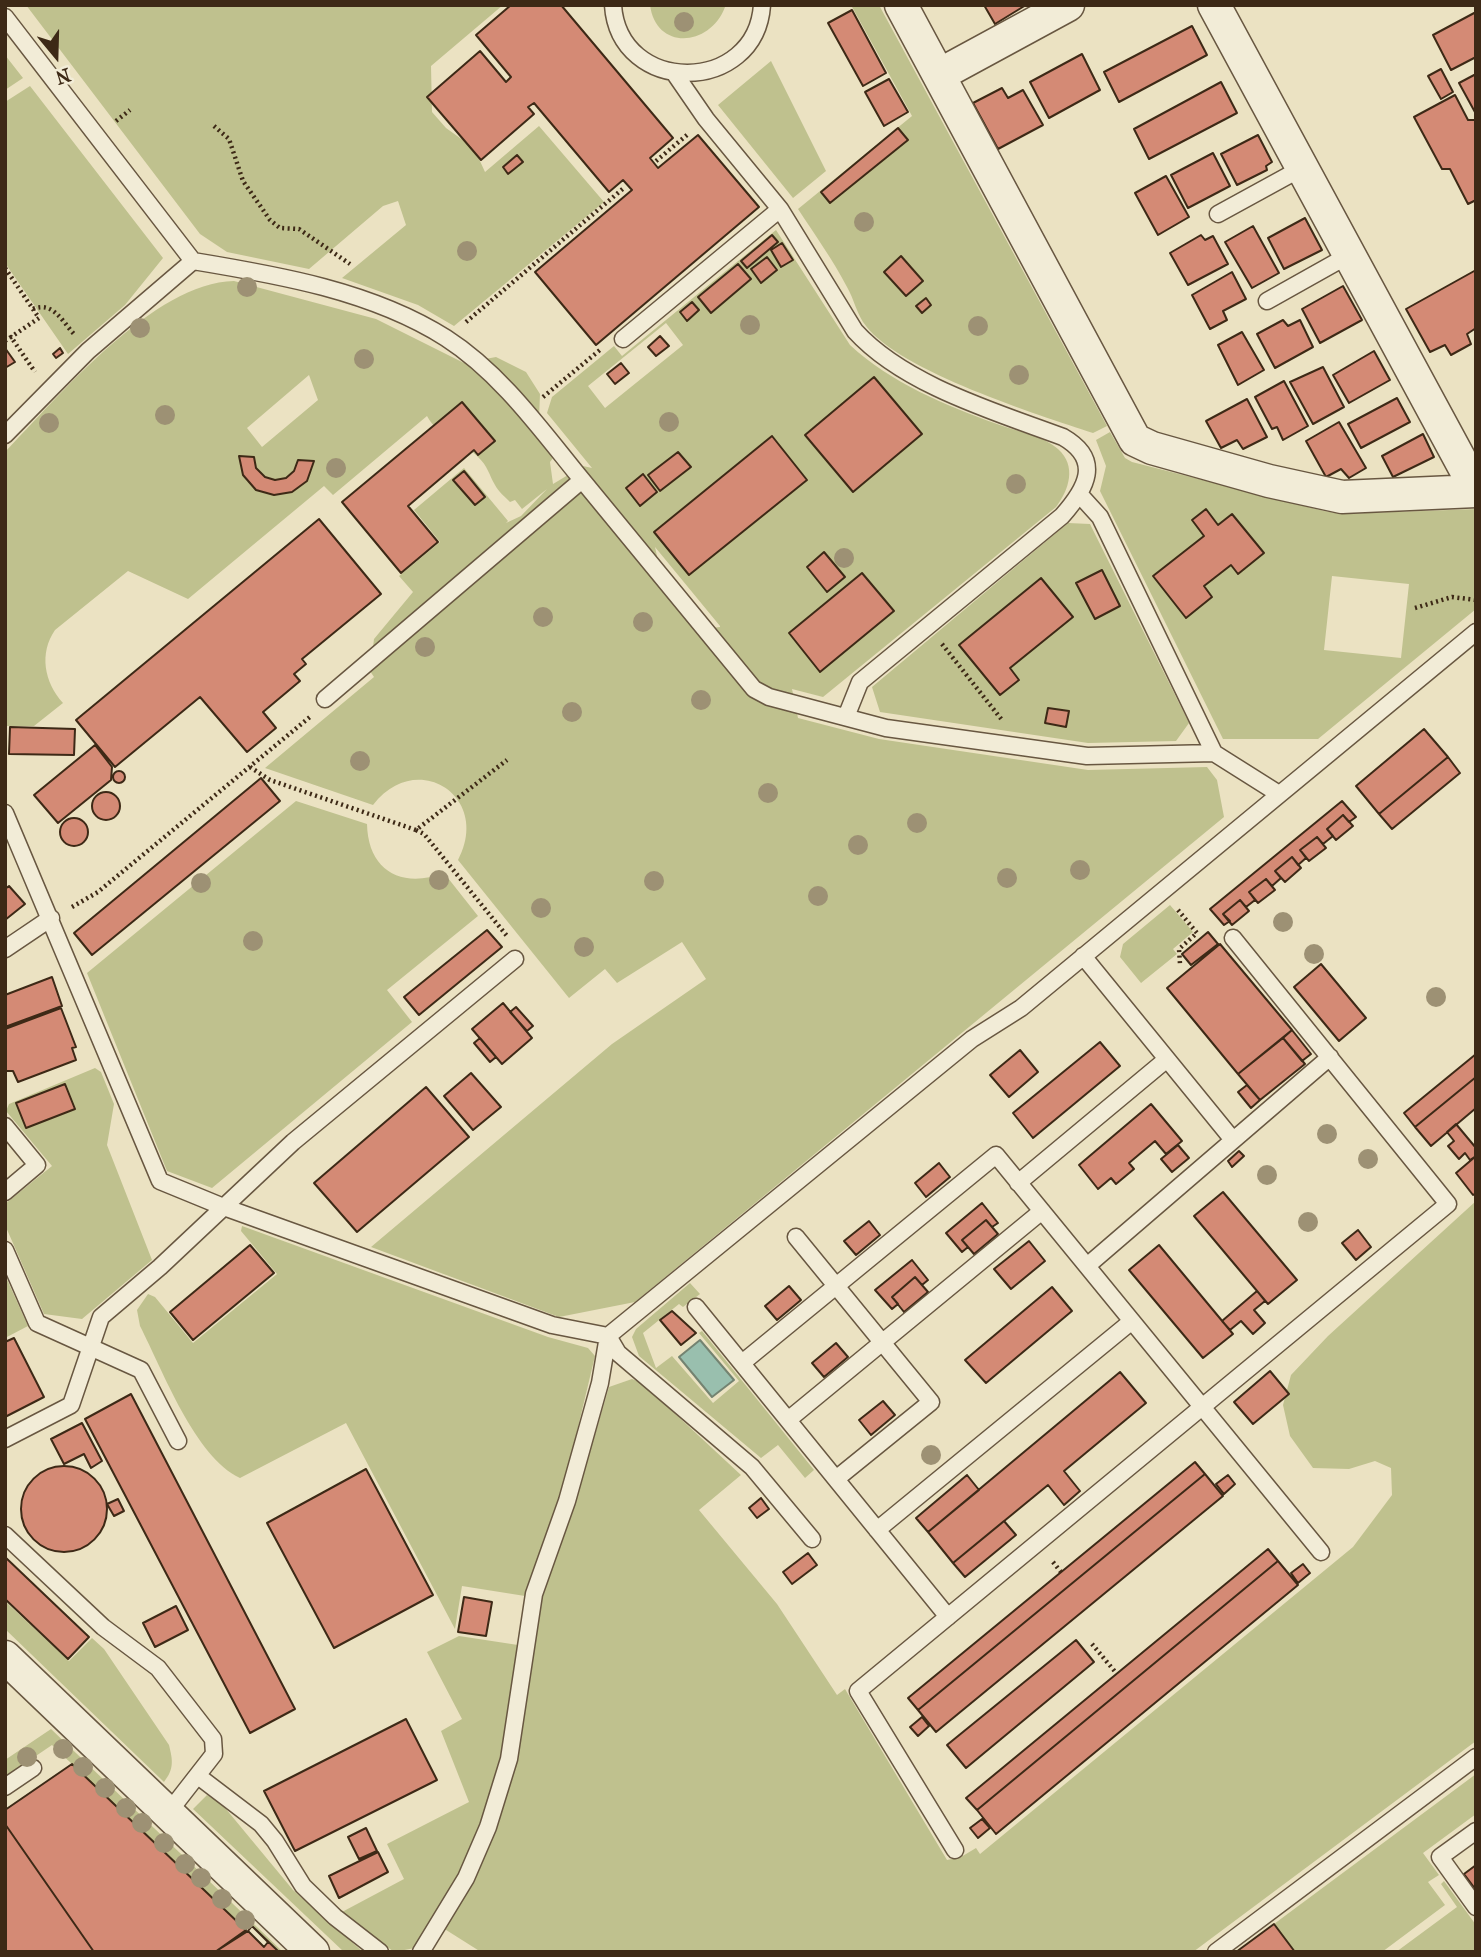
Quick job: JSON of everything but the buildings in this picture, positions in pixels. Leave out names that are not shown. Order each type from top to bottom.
[{"type":"street","points":[[901,5],[1135,440],[1152,448],[1269,481],[1342,497],[1476,490],[1214,5]]},
{"type":"street","points":[[939,75],[1068,5]]},
{"type":"street","points":[[5,1657],[313,1952]]},
{"type":"lane","points":[[613,5],[621,37],[636,55],[654,67],[675,74],[698,74],[720,67],[739,54],[753,36],[762,5]]},
{"type":"lane","points":[[5,17],[193,261],[321,288],[383,307],[447,338],[466,353],[526,412],[754,689],[769,697],[886,728],[1024,748],[1087,756],[1214,753]]},
{"type":"lane","points":[[675,74],[706,119],[780,209],[855,331],[867,344],[929,383],[1077,445],[1088,474],[1080,495],[1062,516],[860,682],[846,717]]},
{"type":"lane","points":[[1218,214],[1302,168]]},
{"type":"lane","points":[[623,339],[780,209]]},
{"type":"lane","points":[[1267,301],[1349,255]]},
{"type":"lane","points":[[5,435],[88,351],[193,261]]},
{"type":"lane","points":[[325,699],[582,480]]},
{"type":"lane","points":[[1080,495],[1100,517],[1214,753],[1279,794]]},
{"type":"lane","points":[[421,1952],[466,1878],[488,1827],[509,1759],[534,1594],[567,1501],[600,1383],[608,1336],[972,1040],[1021,1008],[1476,632]]},
{"type":"lane","points":[[5,813],[160,1181],[221,1206],[552,1325],[608,1336],[618,1353],[751,1467],[812,1539]]},
{"type":"lane","points":[[5,949],[51,918]]},
{"type":"lane","points":[[955,1850],[858,1690],[1448,1204],[1233,938]]},
{"type":"lane","points":[[1083,956],[1233,1140]]},
{"type":"lane","points":[[5,1439],[71,1405],[101,1317],[293,1142],[515,959]]},
{"type":"lane","points":[[1087,1266],[1330,1057]]},
{"type":"lane","points":[[1018,1183],[1167,1059]]},
{"type":"lane","points":[[5,1126],[37,1165],[5,1192]]},
{"type":"lane","points":[[742,1363],[996,1156],[1321,1552]]},
{"type":"lane","points":[[788,1420],[1042,1211]]},
{"type":"lane","points":[[796,1237],[931,1402],[836,1479]]},
{"type":"lane","points":[[5,1250],[37,1323],[141,1370],[178,1441]]},
{"type":"lane","points":[[696,1307],[947,1617]]},
{"type":"lane","points":[[877,1530],[1132,1321]]},
{"type":"lane","points":[[5,1535],[103,1627],[143,1653],[158,1668],[213,1740],[214,1754],[168,1812]]},
{"type":"lane","points":[[1216,1952],[1476,1757]]},
{"type":"lane","points":[[5,1787],[33,1768]]},
{"type":"lane","points":[[198,1776],[261,1824],[275,1840],[303,1886],[335,1917],[380,1952]]},
{"type":"lane","points":[[1476,1831],[1440,1857],[1476,1907]]},
{"type":"path","points":[[656,161],[706,119]]},
{"type":"path","points":[[214,126],[229,139],[243,181],[270,220],[280,228],[299,229],[350,264]]},
{"type":"path","points":[[447,338],[625,187]]},
{"type":"path","points":[[5,268],[39,318],[5,341]]},
{"type":"path","points":[[33,309],[41,306],[52,309],[88,351]]},
{"type":"path","points":[[11,337],[36,372],[28,380]]},
{"type":"path","points":[[526,412],[610,342],[623,339]]},
{"type":"path","points":[[1415,608],[1452,597],[1476,600]]},
{"type":"path","points":[[928,626],[1024,748]]},
{"type":"path","points":[[51,918],[98,892],[317,711],[325,699]]},
{"type":"path","points":[[416,830],[507,760]]},
{"type":"path","points":[[250,767],[270,780],[424,834],[511,941],[515,959]]},
{"type":"path","points":[[1180,964],[1179,949],[1198,933]]},
{"type":"path","points":[[1092,1644],[1116,1674]]},
{"type":"shaded area","points":[[26,5],[503,5],[431,66],[432,112],[446,128],[474,148],[485,172],[539,126],[604,202],[454,326],[418,305],[342,278],[406,225],[398,201],[383,206],[309,269],[227,252],[200,234]]},
{"type":"shaded area","points":[[650,5],[725,7],[708,30],[684,38],[672,36],[662,30],[654,20]]},
{"type":"shaded area","points":[[851,5],[879,5],[1107,426],[1093,433],[972,390],[908,359],[883,343],[863,322],[842,277],[798,209],[912,116]]},
{"type":"shaded area","points":[[5,55],[23,78],[5,90]]},
{"type":"shaded area","points":[[771,61],[826,171],[793,198],[718,105]]},
{"type":"shaded area","points":[[30,86],[163,258],[125,305],[68,354],[5,263],[5,102]]},
{"type":"shaded area","points":[[776,230],[850,345],[866,359],[901,382],[938,401],[1052,444],[1064,456],[1069,470],[1067,486],[1056,507],[823,697],[792,689],[798,718],[879,739],[1088,770],[1207,767],[1217,780],[1224,817],[635,1302],[559,1317],[371,1247],[612,1044],[706,979],[682,942],[617,983],[605,969],[569,998],[458,860],[466,837],[465,817],[458,800],[445,788],[428,781],[410,781],[391,788],[373,805],[265,768],[374,677],[370,671],[374,639],[413,592],[399,576],[440,542],[414,510],[464,468],[508,521],[506,523],[521,516],[547,489],[522,509],[515,500],[510,502],[496,487],[481,460],[444,434],[427,416],[333,495],[324,486],[188,599],[128,571],[55,630],[50,639],[45,658],[48,677],[63,703],[34,726],[5,726],[5,452],[80,374],[140,321],[172,300],[203,286],[234,281],[376,319],[464,363],[496,357],[526,372],[540,394],[539,418],[555,438],[553,458],[550,462],[553,484],[583,466],[592,468],[547,413],[552,397],[614,346],[622,356]],"holes":[[[666,323],[683,345],[605,408],[588,386]],[[309,375],[318,400],[262,447],[247,428]],[[655,547],[720,627],[695,630],[665,593]]]},
{"type":"shaded area","points":[[1110,432],[1125,458],[1132,462],[1324,511],[1341,514],[1476,509],[1476,609],[1318,739],[1223,739],[1100,491],[1106,466],[1096,440]],"holes":[[[1332,576],[1409,584],[1401,658],[1324,650]]]},
{"type":"shaded area","points":[[1068,523],[1090,524],[1189,723],[1176,741],[1088,743],[880,712],[872,687]]},
{"type":"shaded area","points":[[296,801],[367,824],[374,854],[390,872],[414,879],[444,873],[478,916],[387,990],[412,1022],[212,1188],[167,1171],[87,973]]},
{"type":"shaded area","points":[[1170,905],[1193,932],[1173,949],[1177,954],[1141,983],[1120,957],[1123,944]]},
{"type":"shaded area","points":[[95,1068],[101,1072],[114,1104],[107,1145],[152,1260],[82,1319],[44,1314],[5,1225],[5,1204],[52,1166],[6,1111],[9,1104]]},
{"type":"shaded area","points":[[1476,1201],[1476,1741],[1193,1952],[481,1952],[443,1928],[482,1859],[541,1598],[576,1499],[609,1387],[632,1379],[642,1383],[741,1475],[699,1510],[777,1604],[837,1695],[845,1689],[947,1860],[961,1857],[976,1848],[980,1854],[1353,1547],[1392,1495],[1391,1468],[1375,1461],[1349,1469],[1313,1468],[1290,1436],[1283,1405],[1291,1375],[1328,1336]]},
{"type":"shaded area","points":[[242,1226],[548,1337],[588,1348],[595,1356],[567,1473],[525,1596],[462,1586],[455,1629],[346,1423],[240,1478],[209,1452],[170,1388],[140,1326],[137,1310],[148,1294],[155,1297],[193,1343],[277,1274],[241,1231]]},
{"type":"shaded area","points":[[5,1275],[28,1326],[5,1338]]},
{"type":"shaded area","points":[[690,1283],[700,1294],[683,1307],[679,1304],[643,1333],[656,1368],[672,1356],[713,1403],[739,1381],[699,1333],[702,1331],[814,1470],[805,1478],[778,1445],[761,1458],[639,1356],[632,1337],[636,1329]]},
{"type":"shaded area","points":[[700,1340],[734,1380],[712,1397],[679,1357]]},
{"type":"shaded area","points":[[5,1601],[69,1661],[92,1638],[104,1649],[169,1745],[172,1765],[164,1782],[5,1629]]},
{"type":"shaded area","points":[[459,1636],[518,1645],[502,1752],[480,1830],[458,1879],[415,1948],[394,1952],[342,1912],[404,1879],[387,1844],[469,1802],[441,1731],[462,1719],[427,1652]]},
{"type":"shaded area","points":[[51,1729],[283,1952],[279,1952],[252,1927],[246,1930],[52,1745],[5,1777],[5,1760]]},
{"type":"shaded area","points":[[1476,1774],[1476,1814],[1423,1853],[1439,1875],[1428,1882],[1445,1905],[1382,1952],[1295,1952],[1274,1924]]},
{"type":"shaded area","points":[[207,1795],[221,1803],[293,1890],[363,1952],[344,1952],[193,1809]]},
{"type":"shaded area","points":[[1444,1881],[1476,1925],[1476,1952],[1396,1952],[1457,1907],[1441,1884]]}]
